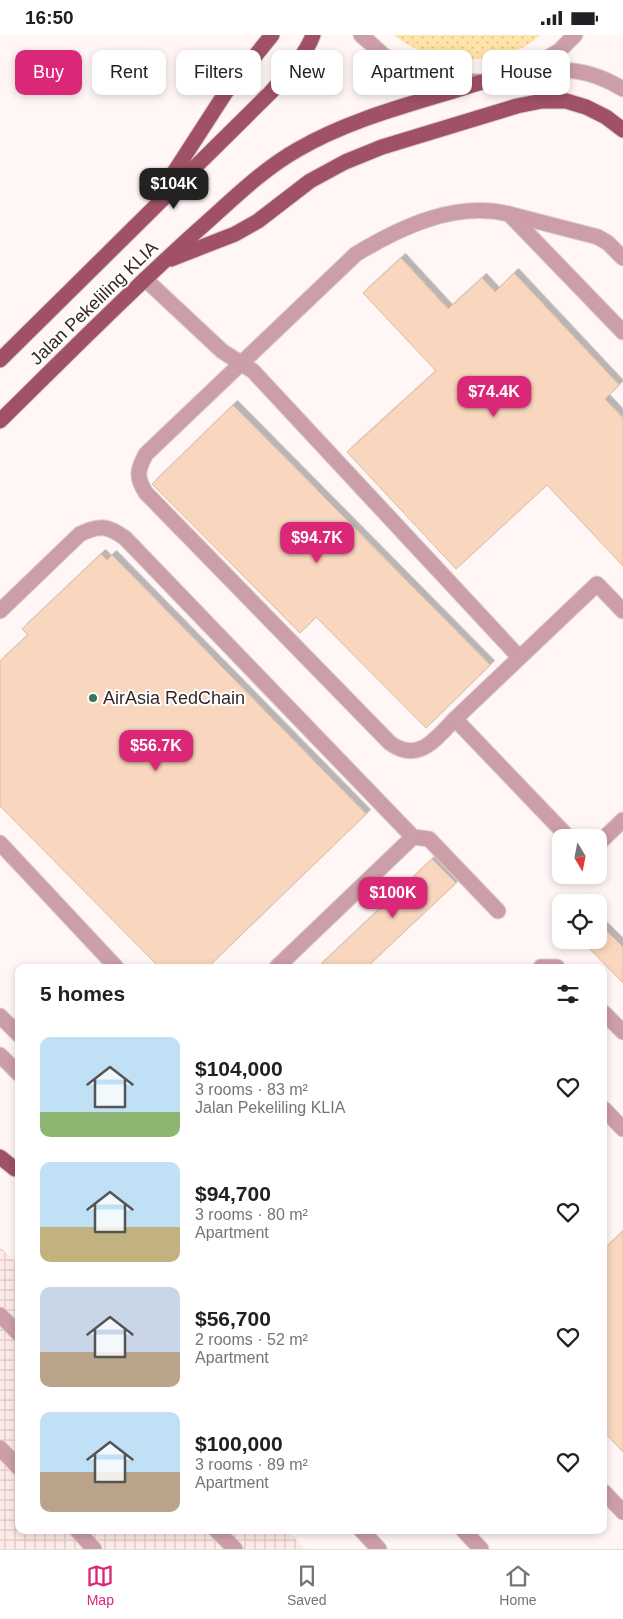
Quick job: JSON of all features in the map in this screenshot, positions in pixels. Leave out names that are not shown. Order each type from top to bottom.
[{"type":"main road","points":[[142,220],[226,92],[272,35]]},
{"type":"main road","name":"Jalan Pekeliling KLIA","points":[[0,360],[270,93],[296,63],[310,43],[313,35]]},
{"type":"main road","name":"Jalan Pekeliling KLIA","points":[[0,421],[162,262],[272,166],[296,150],[327,134],[373,116],[482,82]]},
{"type":"main road","points":[[162,262],[235,234],[258,221],[310,181],[345,162],[382,147],[517,106],[542,101],[566,101],[586,107],[606,117],[623,130]]},
{"type":"main road","points":[[0,1155],[15,1169]]},
{"type":"street","name":"Jalan Pekeliling KLIA","points":[[361,35],[388,59],[433,79],[482,82]]},
{"type":"street","name":"Jalan Pekeliling KLIA","points":[[560,50],[576,35]]},
{"type":"street","points":[[570,70],[590,73],[608,80],[623,89]]},
{"type":"street","points":[[623,258],[608,243],[598,237],[497,211],[458,212],[416,223],[375,242],[342,265],[146,454],[139,472],[140,483],[146,493],[398,749],[418,750],[427,746],[598,584],[623,611]]},
{"type":"street","points":[[509,215],[623,331]]},
{"type":"street","points":[[145,279],[222,351],[253,371],[519,657]]},
{"type":"street","points":[[0,610],[80,534],[103,527],[115,530],[125,538],[414,837],[429,839],[498,911]]},
{"type":"street","points":[[456,719],[560,829]]},
{"type":"street","points":[[608,834],[623,820]]},
{"type":"street","points":[[280,964],[414,837]]},
{"type":"street","points":[[0,843],[113,964]]},
{"type":"street","points":[[0,1016],[15,1031]]},
{"type":"street","points":[[607,1016],[623,1032]]},
{"type":"street","points":[[0,1055],[15,1070]]},
{"type":"street","points":[[607,1112],[623,1129]]},
{"type":"street","points":[[0,1315],[15,1330]]},
{"type":"street","points":[[607,1495],[623,1512]]},
{"type":"street","points":[[80,1534],[94,1549]]},
{"type":"street","points":[[220,1534],[235,1549]]},
{"type":"street","points":[[365,1534],[380,1549]]},
{"type":"street","points":[[466,1534],[481,1549]]},
{"type":"shaded area","points":[[394,35],[541,35],[525,47],[517,50],[482,50],[482,58],[472,59],[472,50],[419,50]]},
{"type":"shaded area","points":[[0,1247],[15,1261],[15,1534],[291,1534],[305,1549],[0,1549]]},
{"type":"building","points":[[401,258],[448,309],[482,278],[495,292],[514,273],[619,385],[605,399],[623,418],[623,566],[547,485],[456,569],[347,452],[436,371],[363,293]]},
{"type":"building","points":[[233,405],[490,665],[426,728],[316,617],[300,633],[152,484]]},
{"type":"building","points":[[101,554],[107,560],[112,555],[366,814],[211,964],[156,964],[0,806],[0,661],[28,635],[22,629]]},
{"type":"building","points":[[432,859],[456,883],[370,964],[321,964]]},
{"type":"building","points":[[607,931],[623,947],[623,983],[607,967],[607,964],[604,964],[590,949],[607,949]]},
{"type":"building","points":[[623,1231],[623,1452],[607,1435],[607,1246]]},
{"type":"place","name":"AirAsia RedChain","points":[[93,698]]}]
